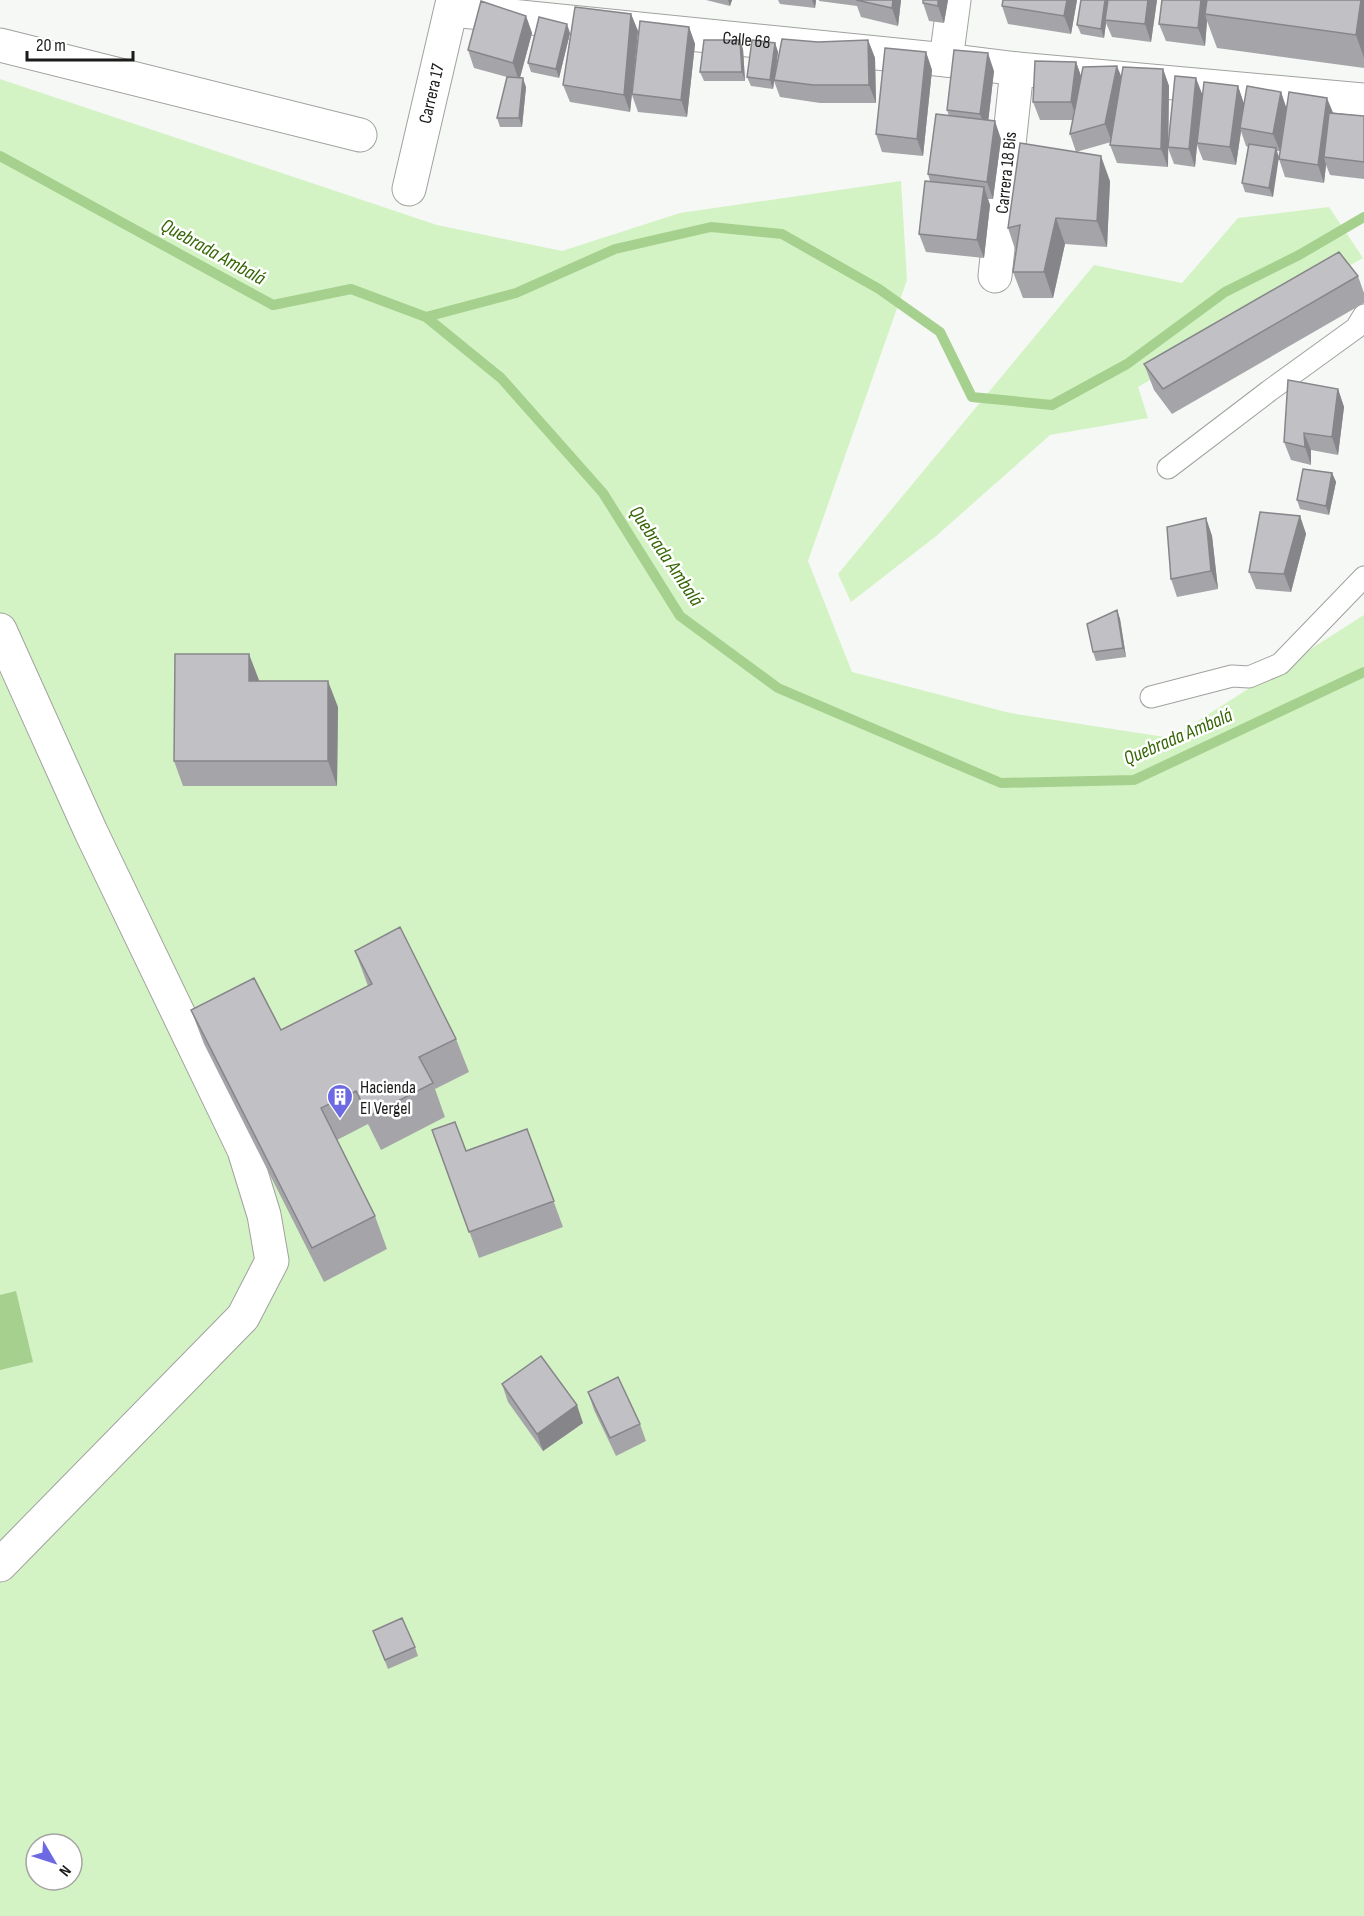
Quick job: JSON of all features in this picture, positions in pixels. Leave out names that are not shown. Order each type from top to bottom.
[{"type":"street","points":[[946,60],[954,0]]},
{"type":"street","name":"Calle 68","points":[[452,5],[1017,69],[1364,100]]},
{"type":"street","name":"Carrera 17","points":[[409,189],[452,5]]},
{"type":"street","points":[[0,45],[360,135]]},
{"type":"street","name":"Carrera 18 Bis","points":[[995,276],[1017,69]]},
{"type":"street","points":[[0,630],[91,832],[244,1150],[264,1215],[272,1261],[243,1317],[0,1565]]},
{"type":"lane","points":[[1168,468],[1356,328],[1364,315]]},
{"type":"lane","points":[[1151,697],[1232,676],[1248,677],[1280,664],[1364,577]]},
{"type":"shaded area","points":[[0,79],[437,225],[562,251],[680,213],[901,181],[907,280],[808,561],[852,672],[1010,713],[1171,738],[1364,615],[1364,1916],[0,1916]]},
{"type":"shaded area","points":[[1329,207],[1363,258],[1138,387],[1148,418],[1050,435],[935,537],[851,602],[838,574],[1094,265],[1182,283],[1238,218]]},
{"type":"shaded area","points":[[16,1291],[33,1362],[0,1370],[0,1295]]},
{"type":"building","points":[[856,0],[893,0],[892,8]]},
{"type":"building","points":[[923,0],[938,0],[938,6],[923,3]]},
{"type":"building","points":[[1003,0],[1067,0],[1064,16],[1002,6]]},
{"type":"building","points":[[1081,0],[1105,0],[1101,29],[1077,25]]},
{"type":"building","points":[[1108,0],[1148,0],[1145,24],[1105,20]]},
{"type":"building","points":[[1162,0],[1201,0],[1198,28],[1159,24]]},
{"type":"building","points":[[1207,0],[1361,0],[1356,35],[1205,14]]},
{"type":"building","points":[[481,1],[526,16],[513,63],[468,50]]},
{"type":"building","points":[[575,7],[631,14],[624,95],[563,85]]},
{"type":"building","points":[[539,17],[567,24],[556,69],[528,63]]},
{"type":"building","points":[[640,21],[689,27],[681,100],[632,94]]},
{"type":"building","points":[[782,39],[818,42],[868,40],[869,85],[813,85],[774,80]]},
{"type":"building","points":[[704,40],[740,40],[742,72],[700,72]]},
{"type":"building","points":[[752,40],[775,43],[770,80],[747,77]]},
{"type":"building","points":[[885,48],[926,52],[917,139],[876,134]]},
{"type":"building","points":[[954,50],[988,53],[980,114],[947,110]]},
{"type":"building","points":[[1035,61],[1076,62],[1071,102],[1033,102]]},
{"type":"building","points":[[1117,66],[1105,124],[1070,134],[1083,67]]},
{"type":"building","points":[[1123,67],[1163,69],[1161,149],[1110,145]]},
{"type":"building","points":[[1175,76],[1196,78],[1189,149],[1168,147]]},
{"type":"building","points":[[507,77],[523,78],[519,118],[497,118]]},
{"type":"building","points":[[1204,82],[1238,86],[1230,147],[1197,143]]},
{"type":"building","points":[[1247,86],[1281,92],[1273,134],[1240,128]]},
{"type":"building","points":[[1289,92],[1327,98],[1318,165],[1279,159]]},
{"type":"building","points":[[1329,113],[1364,116],[1364,162],[1324,157]]},
{"type":"building","points":[[936,114],[995,121],[987,182],[928,174]]},
{"type":"building","points":[[1020,143],[1101,156],[1097,221],[1056,218],[1044,272],[1013,272],[1020,225],[1008,228]]},
{"type":"building","points":[[1249,144],[1276,148],[1269,188],[1242,183]]},
{"type":"building","points":[[925,181],[984,187],[977,240],[919,234]]},
{"type":"building","points":[[1339,252],[1358,276],[1163,389],[1144,364]]},
{"type":"building","points":[[1288,380],[1338,389],[1332,437],[1304,433],[1305,447],[1284,442]]},
{"type":"building","points":[[1303,469],[1332,473],[1326,506],[1297,500]]},
{"type":"building","points":[[1260,512],[1300,516],[1284,574],[1249,572]]},
{"type":"building","points":[[1206,518],[1211,571],[1171,579],[1167,527]]},
{"type":"building","points":[[1117,610],[1123,648],[1093,652],[1087,624]]},
{"type":"building","points":[[175,654],[249,654],[249,681],[328,681],[328,761],[174,761]]},
{"type":"building","name":"Hacienda El Vergel","points":[[400,927],[456,1039],[419,1057],[433,1083],[369,1116],[356,1091],[321,1108],[375,1216],[312,1248],[191,1010],[254,978],[281,1030],[372,984],[355,951]]},
{"type":"building","points":[[455,1122],[466,1151],[527,1129],[554,1201],[469,1232],[432,1130]]},
{"type":"building","points":[[541,1356],[577,1405],[537,1434],[502,1384]]},
{"type":"building","points":[[618,1377],[640,1424],[610,1438],[588,1392]]},
{"type":"building","points":[[402,1618],[415,1647],[385,1660],[373,1631]]},
{"type":"waterway","name":"Quebrada Ambalá","points":[[0,156],[273,305],[351,289],[426,317],[501,378],[603,493],[680,616],[778,688],[1001,783],[1134,780],[1364,672]]},
{"type":"waterway","points":[[426,317],[516,293],[615,249],[711,227],[782,234],[879,289],[940,332],[972,397],[1052,405],[1127,364],[1225,292],[1299,255],[1364,217]]},
{"type":"place","name":"Hacienda El Vergel","points":[[340,1120]]}]
